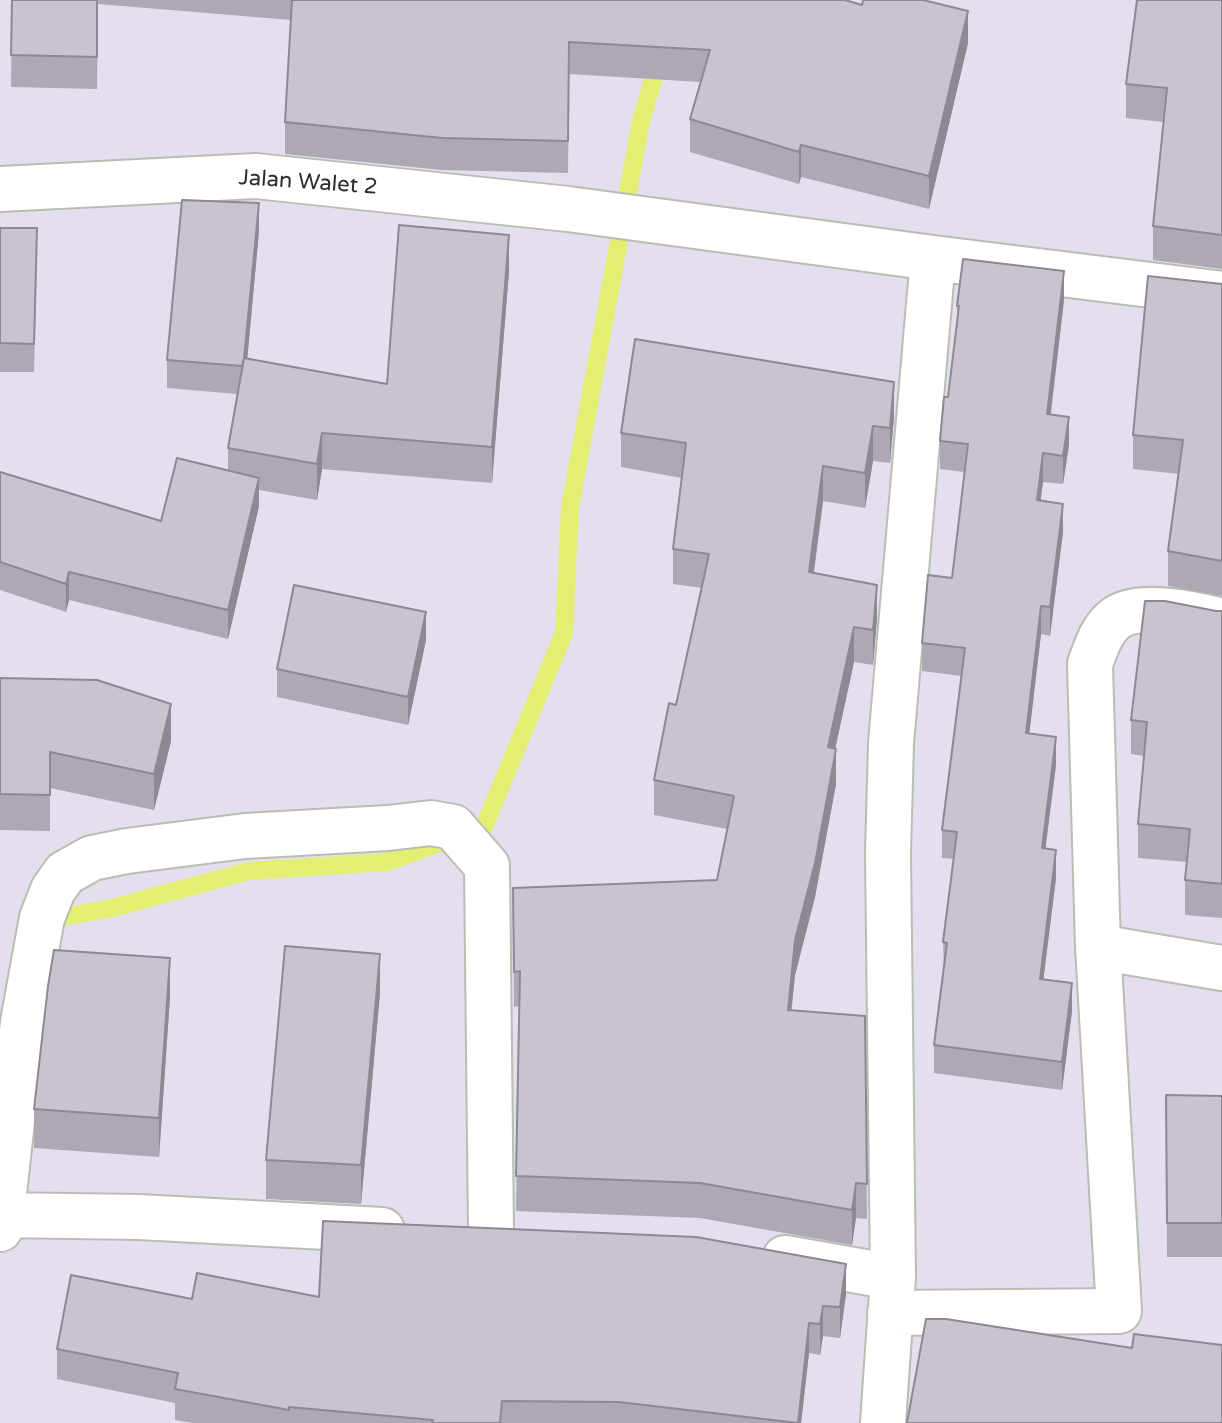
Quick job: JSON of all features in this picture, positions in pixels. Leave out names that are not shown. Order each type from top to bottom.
[{"type":"street","name":"Jalan Walet 2","points":[[0,189],[256,176],[568,209],[1222,294]]},
{"type":"street","points":[[883,1423],[892,1295],[888,853],[891,743],[933,258]]},
{"type":"street","points":[[744,1251],[892,1295],[1119,1311],[1098,947],[1090,664],[1101,636],[1116,617],[1140,610],[1163,610],[1222,621]]},
{"type":"street","points":[[0,1229],[23,1022],[42,918],[53,890],[65,873],[92,858],[127,851],[245,836],[431,823],[453,827],[487,866],[491,1233]]},
{"type":"street","points":[[1098,947],[1222,968]]},
{"type":"street","points":[[1,1215],[139,1217],[536,1235]]},
{"type":"building","points":[[12,0],[97,0],[97,57],[11,55]]},
{"type":"building","points":[[292,0],[845,0],[862,5],[863,0],[923,0],[968,11],[929,176],[801,145],[799,152],[690,119],[710,50],[569,42],[568,141],[442,138],[285,122]]},
{"type":"building","points":[[1137,0],[1222,0],[1222,235],[1153,226],[1167,88],[1126,84]]},
{"type":"building","points":[[182,200],[259,203],[242,366],[167,360]]},
{"type":"building","points":[[399,225],[509,235],[492,447],[322,433],[317,464],[228,448],[244,358],[387,384]]},
{"type":"building","points":[[0,228],[37,228],[34,344],[0,343]]},
{"type":"building","points":[[963,259],[1064,271],[1047,414],[1069,417],[1063,456],[1043,453],[1037,500],[1063,504],[1050,607],[1041,606],[1026,733],[1056,737],[1042,848],[1056,850],[1040,979],[1072,983],[1062,1062],[934,1045],[957,832],[942,830],[965,648],[922,643],[928,575],[952,578],[968,444],[940,441],[944,397],[948,397]]},
{"type":"building","points":[[1148,276],[1222,284],[1222,561],[1168,551],[1183,440],[1133,435]]},
{"type":"building","points":[[635,339],[894,382],[890,428],[873,426],[865,473],[823,466],[809,572],[877,585],[873,630],[854,627],[828,747],[836,749],[815,863],[795,940],[788,1010],[865,1016],[867,1184],[856,1183],[852,1210],[700,1183],[516,1176],[520,971],[514,972],[513,888],[717,880],[734,796],[654,780],[669,703],[676,705],[709,554],[673,549],[686,443],[621,433]]},
{"type":"building","points":[[177,458],[259,478],[228,610],[69,572],[66,584],[0,562],[0,472],[161,521]]},
{"type":"building","points":[[294,585],[426,612],[408,697],[277,669]]},
{"type":"building","points":[[1145,601],[1165,601],[1222,611],[1222,884],[1185,880],[1190,829],[1138,824],[1147,722],[1131,720]]},
{"type":"building","points":[[0,678],[97,680],[171,704],[154,774],[50,752],[50,795],[0,794]]},
{"type":"building","points":[[285,946],[380,954],[361,1165],[266,1160]]},
{"type":"building","points":[[54,950],[170,958],[159,1118],[34,1109]]},
{"type":"building","points":[[1166,1095],[1222,1096],[1222,1223],[1167,1223]]},
{"type":"building","points":[[323,1221],[696,1237],[846,1264],[840,1307],[823,1306],[820,1324],[809,1323],[798,1423],[619,1402],[502,1401],[500,1423],[432,1423],[433,1420],[289,1407],[289,1410],[175,1389],[178,1373],[57,1349],[71,1275],[192,1299],[197,1273],[319,1297]]},
{"type":"building","points":[[926,1319],[946,1319],[1132,1348],[1134,1334],[1222,1345],[1222,1423],[907,1423]]},
{"type":"waterway","points":[[63,917],[112,908],[249,871],[387,862],[484,827],[564,633],[570,507],[641,121],[660,56]]}]
